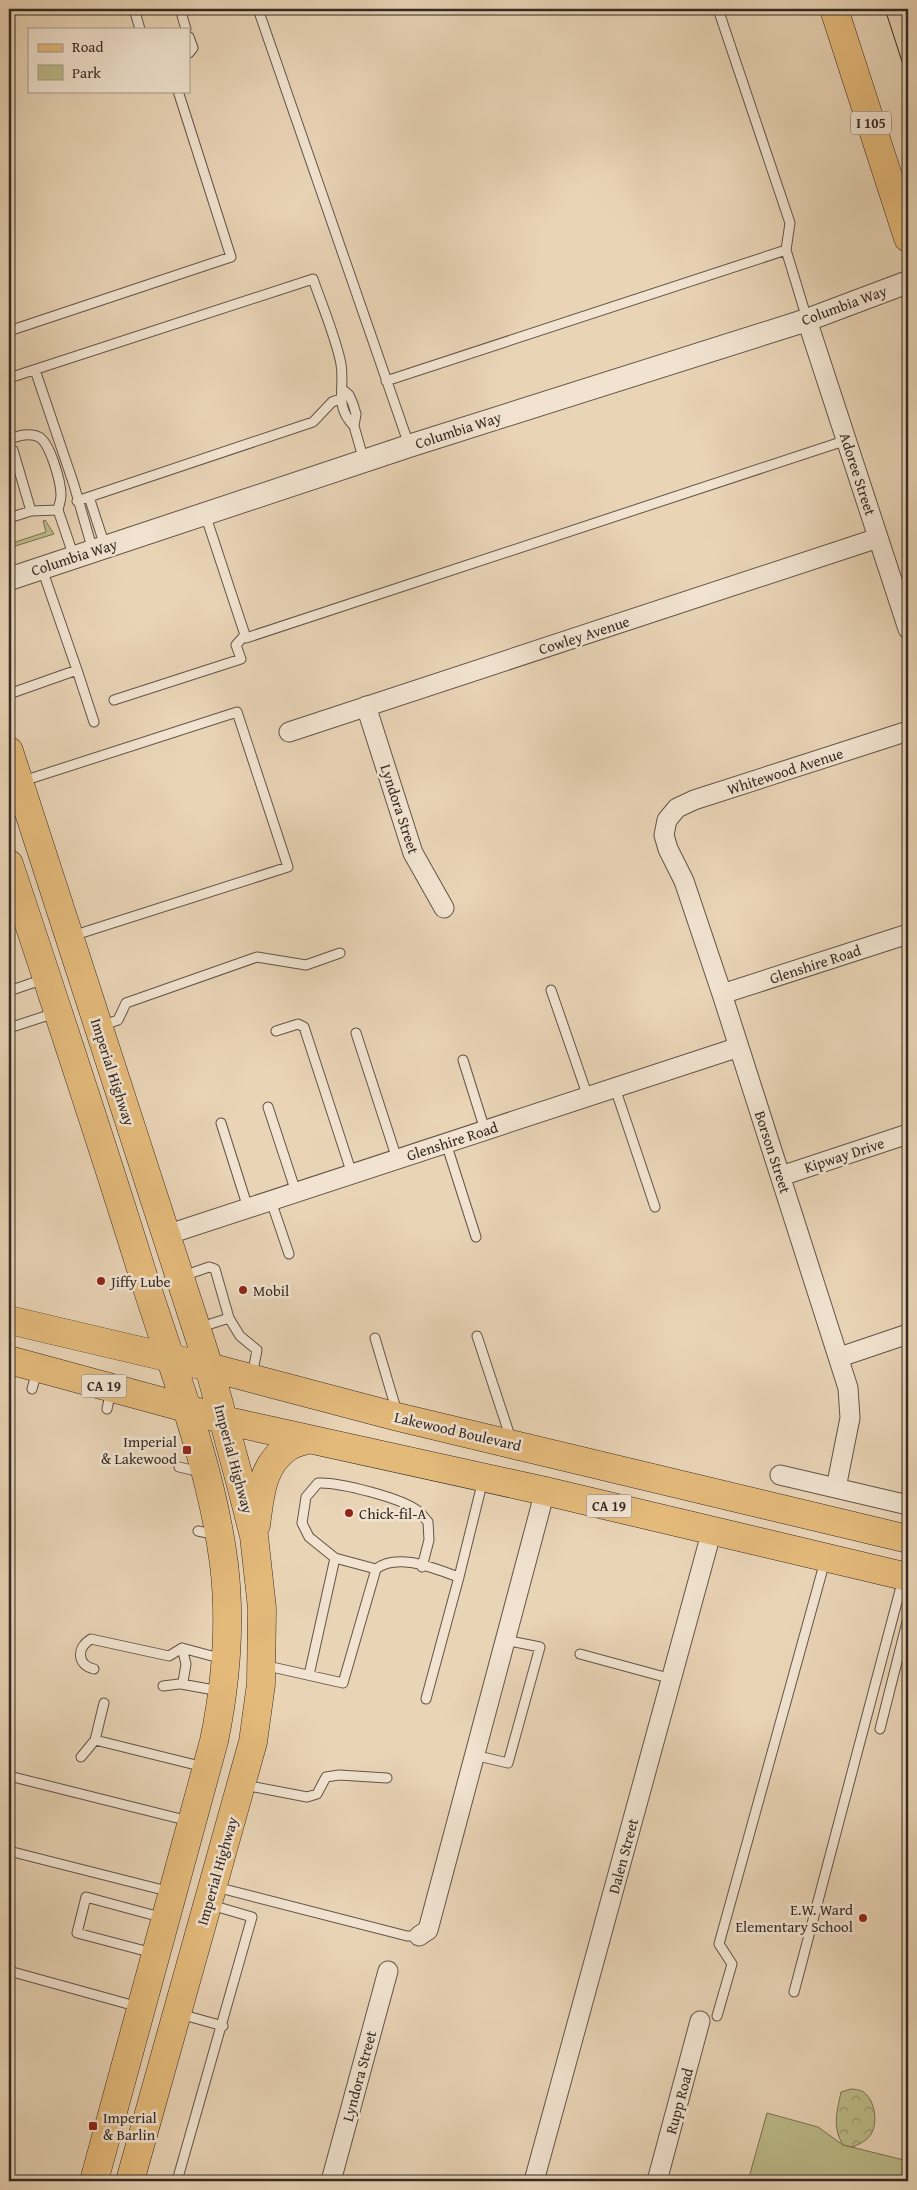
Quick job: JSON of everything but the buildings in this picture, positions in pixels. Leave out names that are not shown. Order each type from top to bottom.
[{"type":"main road","name":"I 105","points":[[834,9],[908,238]]},
{"type":"main road","name":"Imperial Highway","points":[[9,752],[210,1367],[254,1536],[262,1608],[260,1684],[253,1742],[130,2181]]},
{"type":"main road","name":"Imperial Highway","points":[[9,864],[186,1408],[192,1470],[226,1593],[226,1659],[223,1692],[207,1768],[164,1918],[156,1954],[94,2181]]},
{"type":"main road","name":"Lakewood Boulevard","points":[[9,1320],[169,1359],[210,1367],[398,1417],[908,1540]]},
{"type":"main road","name":"CA 19","points":[[9,1360],[35,1378],[109,1399],[186,1408],[223,1420],[545,1491],[906,1577]]},
{"type":"main road","points":[[254,1536],[264,1477],[275,1458],[289,1446],[310,1439]]},
{"type":"street","name":"Columbia Way","points":[[9,579],[409,446],[807,320],[908,282]]},
{"type":"street","name":"Adoree Street","points":[[807,320],[908,629]]},
{"type":"street","name":"Cowley Avenue","points":[[289,732],[878,538]]},
{"type":"street","name":"Lyndora Street","points":[[366,706],[413,853],[444,908]]},
{"type":"street","name":"Whitewood Avenue","points":[[667,820],[677,808],[694,800],[908,731]]},
{"type":"street","name":"Borson Street","points":[[667,820],[664,835],[668,849],[684,881],[722,994],[840,1357],[848,1388],[850,1418],[836,1488]]},
{"type":"street","name":"Glenshire Road","points":[[722,994],[908,934]]},
{"type":"street","name":"Glenshire Road","points":[[166,1235],[739,1047]]},
{"type":"street","name":"Kipway Drive","points":[[781,1176],[908,1134]]},
{"type":"street","points":[[840,1357],[908,1334]]},
{"type":"street","points":[[780,1474],[908,1505]]},
{"type":"street","points":[[418,1936],[428,1930],[545,1491]]},
{"type":"street","name":"Dalen Street","points":[[534,2181],[712,1530]]},
{"type":"street","name":"Lyndora Street","points":[[331,2181],[388,1971]]},
{"type":"street","name":"Rupp Road","points":[[657,2181],[709,2018]]},
{"type":"lane","points":[[134,9],[140,28]]},
{"type":"lane","points":[[180,9],[186,28]]},
{"type":"lane","points":[[258,9],[409,446]]},
{"type":"lane","points":[[718,9],[790,224],[786,250],[807,320]]},
{"type":"lane","points":[[9,331],[231,257],[178,92]]},
{"type":"lane","points":[[386,381],[786,250]]},
{"type":"lane","points":[[9,378],[313,279],[341,364],[341,394],[346,419],[354,426],[364,461]]},
{"type":"lane","points":[[35,370],[77,501],[91,552]]},
{"type":"lane","points":[[77,501],[313,422],[341,394]]},
{"type":"lane","points":[[9,439],[35,435],[47,444],[60,484],[61,495],[58,510],[91,552]]},
{"type":"lane","points":[[205,514],[246,638],[847,440]]},
{"type":"lane","points":[[13,450],[31,511]]},
{"type":"lane","points":[[89,497],[91,552]]},
{"type":"lane","points":[[9,518],[31,511],[58,510]]},
{"type":"lane","points":[[42,568],[94,722]]},
{"type":"lane","points":[[114,700],[241,658],[236,645],[245,635]]},
{"type":"lane","points":[[9,694],[77,670]]},
{"type":"lane","points":[[19,782],[237,712],[288,867],[70,937]]},
{"type":"lane","points":[[99,1027],[118,1020],[126,1003],[257,956],[306,964],[340,953]]},
{"type":"lane","points":[[9,991],[47,978]]},
{"type":"lane","points":[[551,990],[588,1097]]},
{"type":"lane","points":[[9,1028],[58,1012]]},
{"type":"lane","points":[[276,1031],[298,1024],[304,1027],[352,1174]]},
{"type":"lane","points":[[356,1033],[397,1159]]},
{"type":"lane","points":[[463,1060],[486,1130]]},
{"type":"lane","points":[[615,1088],[655,1207]]},
{"type":"lane","points":[[268,1107],[296,1192]]},
{"type":"lane","points":[[221,1123],[248,1208]]},
{"type":"lane","points":[[446,1143],[476,1237]]},
{"type":"lane","points":[[271,1201],[289,1254]]},
{"type":"lane","points":[[180,1276],[209,1267],[215,1269],[229,1318],[240,1336],[257,1350],[252,1378]]},
{"type":"lane","points":[[197,1329],[229,1318]]},
{"type":"lane","points":[[477,1336],[512,1444]]},
{"type":"lane","points":[[375,1338],[398,1417]]},
{"type":"lane","points":[[426,1699],[484,1477]]},
{"type":"lane","points":[[376,1569],[335,1558],[309,1537],[302,1523],[306,1497],[318,1483],[331,1482],[358,1488],[418,1510],[428,1522],[428,1540],[422,1567]]},
{"type":"lane","points":[[709,2018],[732,1964],[719,1944],[826,1557]]},
{"type":"lane","points":[[309,1675],[335,1558]]},
{"type":"lane","points":[[260,1664],[343,1682],[376,1569],[384,1563],[402,1561],[459,1577]]},
{"type":"lane","points":[[794,1992],[906,1577]]},
{"type":"lane","points":[[880,1729],[908,1618]]},
{"type":"lane","points":[[94,1669],[82,1664],[80,1658],[82,1647],[91,1640],[166,1656],[171,1656],[182,1648]]},
{"type":"lane","points":[[474,1755],[508,1763],[540,1647],[505,1640]]},
{"type":"lane","points":[[182,1648],[226,1659]]},
{"type":"lane","points":[[181,1684],[186,1664],[182,1648]]},
{"type":"lane","points":[[580,1654],[672,1679]]},
{"type":"lane","points":[[163,1686],[181,1684],[223,1692]]},
{"type":"lane","points":[[81,1757],[95,1740],[104,1703]]},
{"type":"lane","points":[[95,1740],[207,1768]]},
{"type":"lane","points":[[242,1784],[307,1797],[316,1794],[326,1777],[339,1775],[387,1778]]},
{"type":"lane","points":[[9,1776],[192,1821]]},
{"type":"lane","points":[[9,1850],[173,1892]]},
{"type":"lane","points":[[211,1895],[407,1936],[418,1936]]},
{"type":"lane","points":[[177,2181],[223,2026],[252,1917],[211,1895]]},
{"type":"lane","points":[[156,1954],[77,1934],[86,1897],[164,1918]]},
{"type":"lane","points":[[9,1971],[141,2008]]},
{"type":"lane","points":[[178,2014],[223,2026]]},
{"type":"green space","points":[[45,520],[54,534],[9,548],[9,544],[46,532],[43,521]]},
{"type":"green space","points":[[851,2089],[862,2091],[867,2095],[873,2106],[875,2120],[869,2137],[852,2147],[843,2145],[836,2125],[841,2092]]},
{"type":"green space","points":[[767,2113],[818,2127],[843,2145],[908,2161],[908,2181],[748,2181]]},
{"type":"tram line","points":[[885,9],[908,80]]},
{"type":"tram line","points":[[902,9],[908,28]]},
{"type":"place","name":"Jiffy Lube","points":[[101,1281]]},
{"type":"place","name":"Mobil","points":[[243,1290]]},
{"type":"place","name":"Imperial & Lakewood","points":[[187,1450]]},
{"type":"place","name":"Chick-fil-A","points":[[349,1513]]},
{"type":"place","name":"E.W. Ward Elementary School","points":[[863,1918]]},
{"type":"place","name":"Imperial & Barlin","points":[[93,2126]]}]
